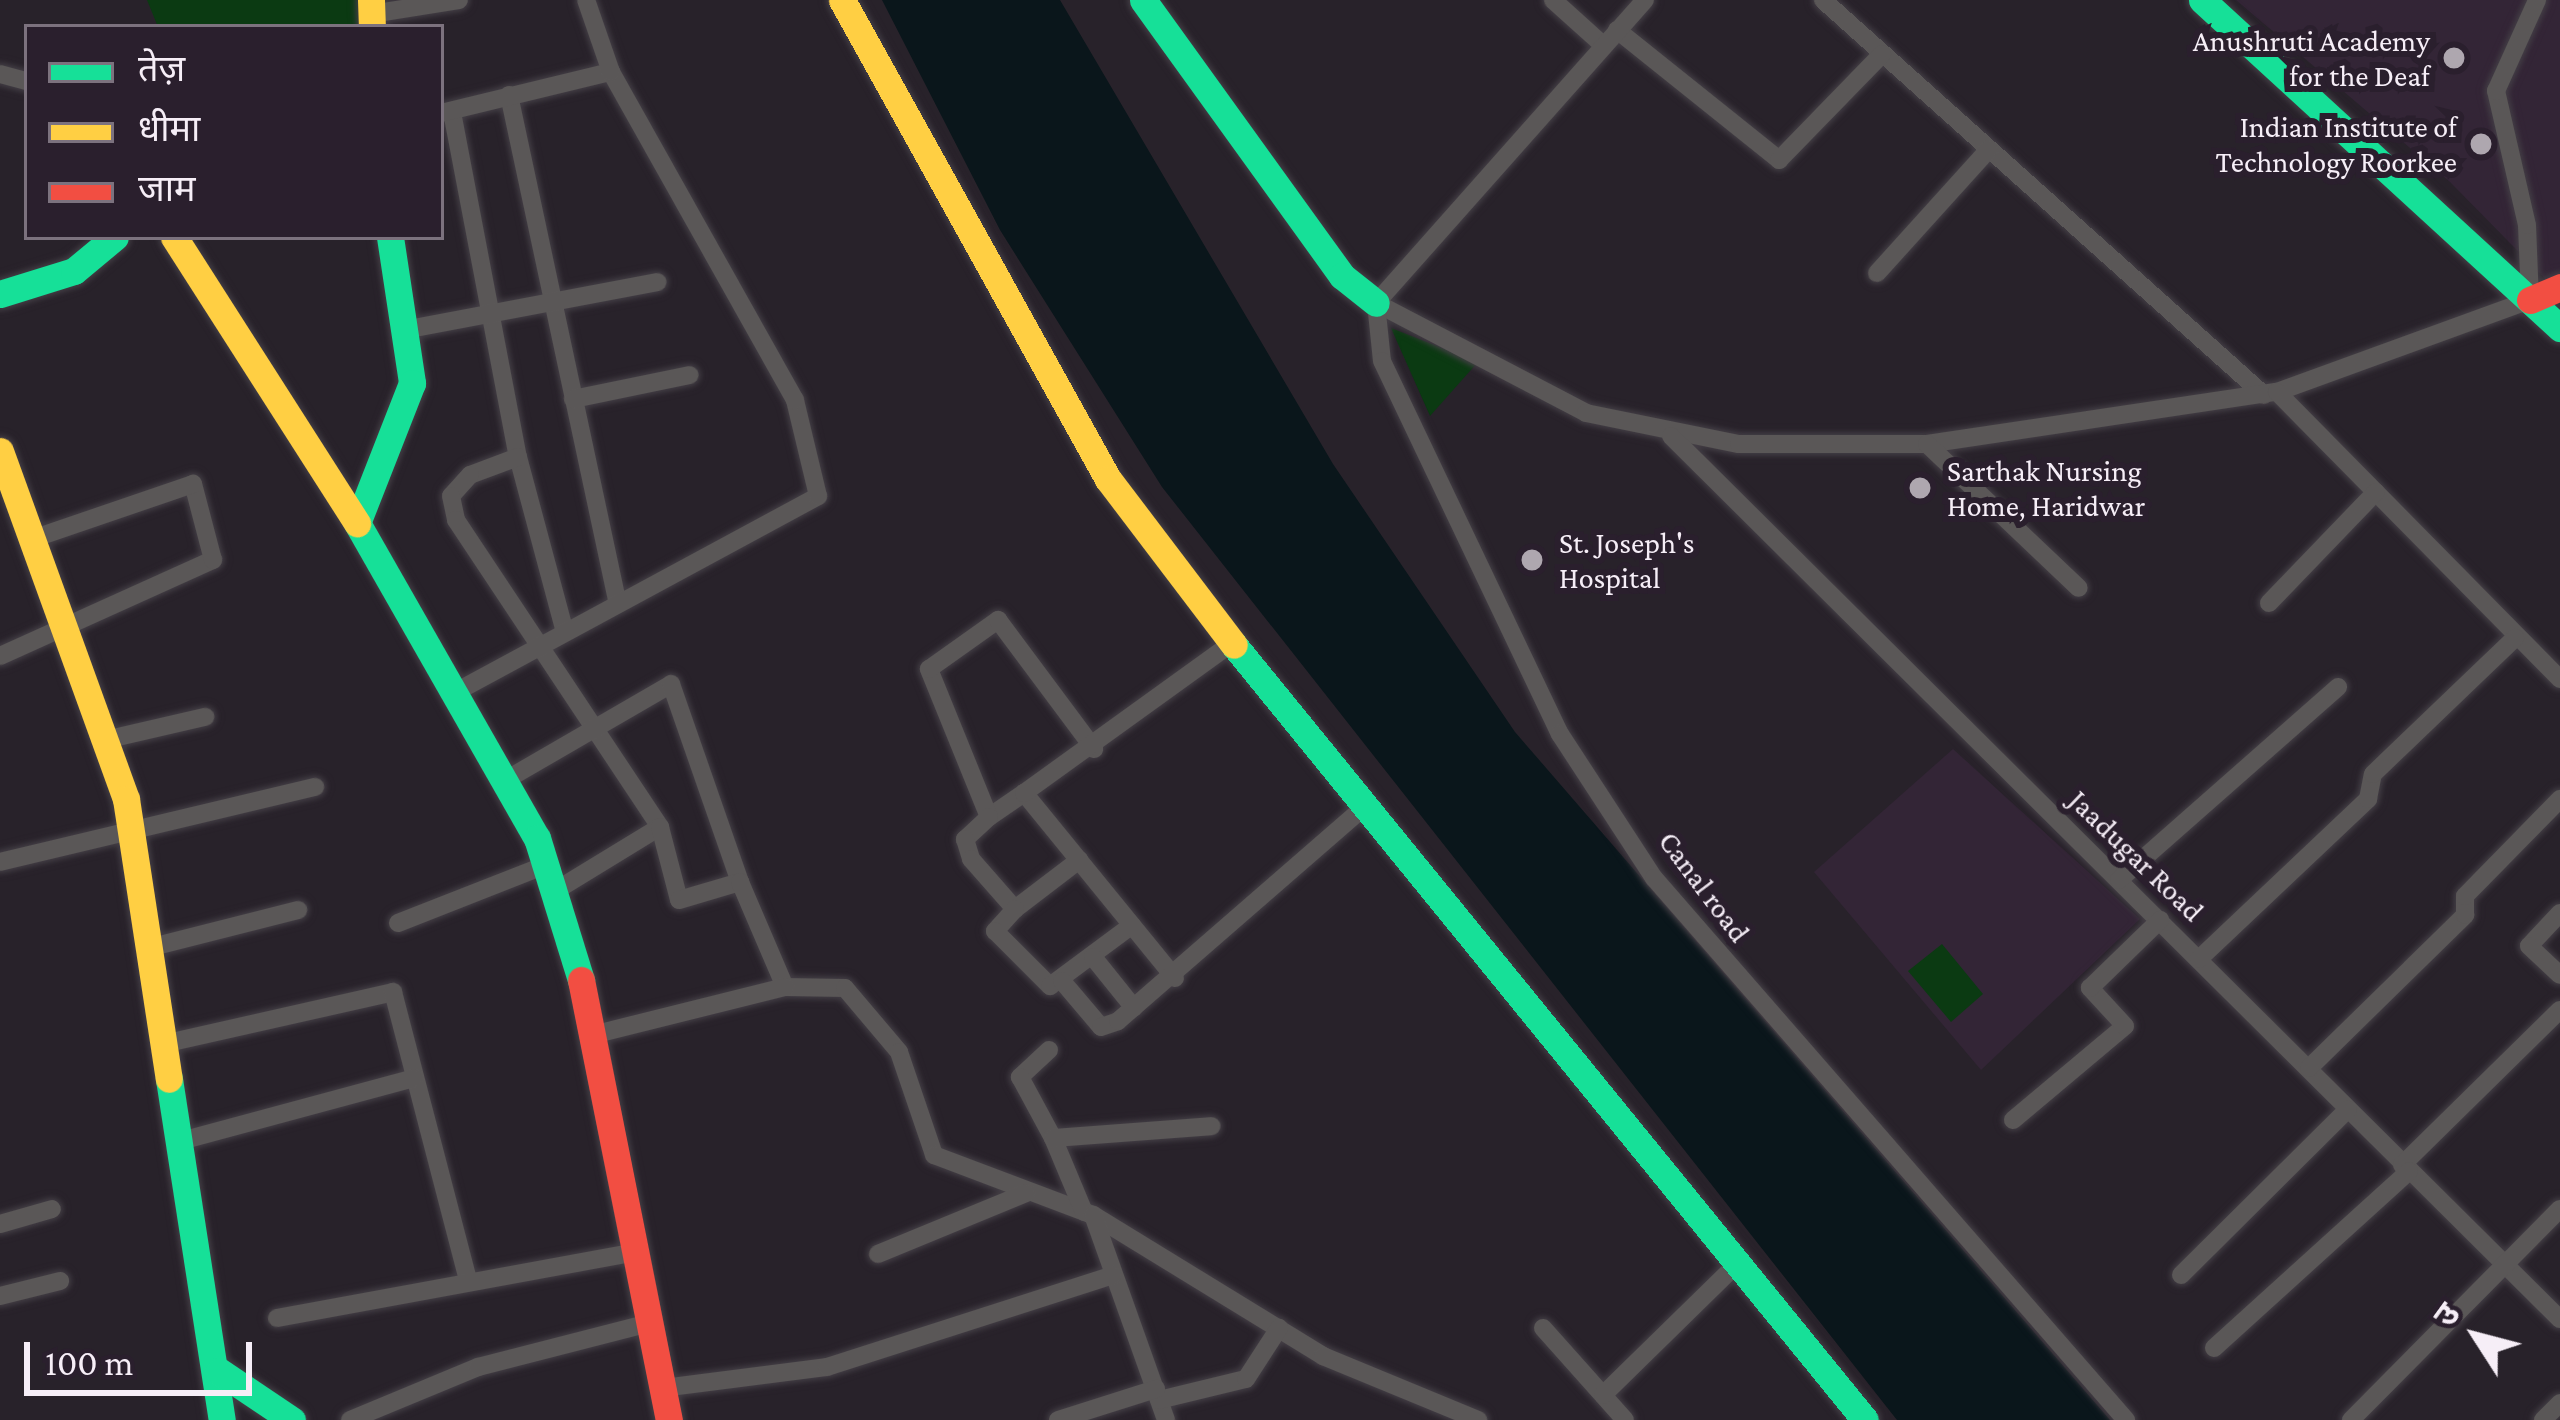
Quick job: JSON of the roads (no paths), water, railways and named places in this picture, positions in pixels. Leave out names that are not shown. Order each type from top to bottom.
[{"type":"street","points":[[371,14],[457,0]]},
{"type":"street","points":[[454,692],[563,629],[818,496],[820,484],[795,400],[611,72],[586,0]]},
{"type":"street","points":[[842,0],[1108,478],[1228,645],[1865,1420]]},
{"type":"street","points":[[1143,0],[1342,276],[1376,303],[1586,413],[1671,436],[1927,444],[2271,394],[2560,287]]},
{"type":"street","points":[[1553,0],[1779,160],[1882,54]]},
{"type":"street","points":[[1376,303],[1645,0]]},
{"type":"street","points":[[1823,0],[2271,394],[2376,491],[2560,679]]},
{"type":"street","points":[[2202,0],[2560,328]]},
{"type":"street","points":[[2530,301],[2522,192],[2496,91],[2537,0]]},
{"type":"street","points":[[563,629],[518,458],[492,312],[447,112],[611,72]]},
{"type":"street","points":[[509,95],[617,600]]},
{"type":"street","points":[[1877,273],[1989,149]]},
{"type":"street","points":[[0,294],[74,271],[111,240]]},
{"type":"street","points":[[176,240],[357,523],[504,781],[551,878],[592,1035],[669,1420]]},
{"type":"street","points":[[357,523],[412,383],[390,240]]},
{"type":"street","points":[[404,330],[657,282]]},
{"type":"street","name":"Canal road","points":[[1376,303],[1382,361],[1560,734],[1654,878],[2126,1420]]},
{"type":"street","points":[[573,399],[690,375]]},
{"type":"street","name":"Jaadugar Road","points":[[1671,436],[2560,1319]]},
{"type":"street","points":[[1927,444],[2079,588]]},
{"type":"street","points":[[0,451],[105,740],[130,826],[178,1142],[222,1380],[222,1420]]},
{"type":"street","points":[[518,458],[470,475],[451,496],[536,647],[594,722],[660,826],[679,900],[740,883]]},
{"type":"street","points":[[0,656],[203,574],[213,560],[194,484],[32,539]]},
{"type":"street","points":[[2269,603],[2376,491]]},
{"type":"street","points":[[989,817],[929,669],[998,620],[1094,749]]},
{"type":"street","points":[[2199,959],[2516,638]]},
{"type":"street","points":[[1015,909],[965,839],[989,817],[1094,749],[1228,645]]},
{"type":"street","points":[[504,781],[594,722],[671,684],[740,883],[785,987]]},
{"type":"street","points":[[2119,880],[2338,687]]},
{"type":"street","points":[[105,740],[205,717]]},
{"type":"street","points":[[0,862],[130,826],[315,787]]},
{"type":"street","points":[[1024,794],[1174,978]]},
{"type":"street","points":[[2309,1067],[2464,915],[2465,896],[2560,799]]},
{"type":"street","points":[[1078,860],[994,931],[1040,978],[1062,981],[1102,1027],[1174,978],[1360,811]]},
{"type":"street","points":[[398,922],[551,878],[660,826]]},
{"type":"street","points":[[148,948],[298,910]]},
{"type":"street","points":[[2560,913],[2529,946],[2560,975]]},
{"type":"street","points":[[2013,1120],[2125,1026],[2090,988],[2160,920]]},
{"type":"street","points":[[1062,981],[1132,925]]},
{"type":"street","points":[[1093,957],[1134,1008]]},
{"type":"street","points":[[592,1035],[785,987],[844,988],[905,1062],[934,1155],[1089,1213],[1280,1328],[1478,1420]]},
{"type":"street","points":[[163,1044],[393,992],[468,1279]]},
{"type":"street","points":[[2214,1348],[2406,1168],[2560,1010]]},
{"type":"street","points":[[1049,1050],[1020,1077],[1089,1213],[1166,1420]]},
{"type":"street","points":[[178,1142],[414,1078]]},
{"type":"street","points":[[2181,1275],[2348,1109]]},
{"type":"street","points":[[1053,1138],[1212,1126]]},
{"type":"street","points":[[878,1254],[1026,1193]]},
{"type":"street","points":[[0,1224],[52,1209]]},
{"type":"street","points":[[2351,1420],[2507,1268],[2560,1209]]},
{"type":"street","points":[[277,1318],[468,1279],[635,1252]]},
{"type":"street","points":[[1603,1395],[1739,1262]]},
{"type":"street","points":[[662,1388],[827,1367],[1113,1275]]},
{"type":"street","points":[[0,1296],[60,1281]]},
{"type":"street","points":[[350,1420],[478,1366],[650,1323]]},
{"type":"street","points":[[1058,1420],[1157,1394],[1246,1379],[1280,1328]]},
{"type":"street","points":[[1543,1328],[1624,1420]]},
{"type":"street","points":[[222,1380],[266,1420]]},
{"type":"street","points":[[222,1380],[292,1420]]},
{"type":"street","points":[[2543,1420],[2560,1403]]},
{"type":"place","name":"Anushruti Academy for the Deaf","points":[[2454,58]]},
{"type":"place","name":"Indian Institute of Technology Roorkee","points":[[2481,144]]},
{"type":"place","name":"Sarthak Nursing Home, Haridwar","points":[[1920,488]]},
{"type":"place","name":"St. Joseph's Hospital","points":[[1532,560]]}]
